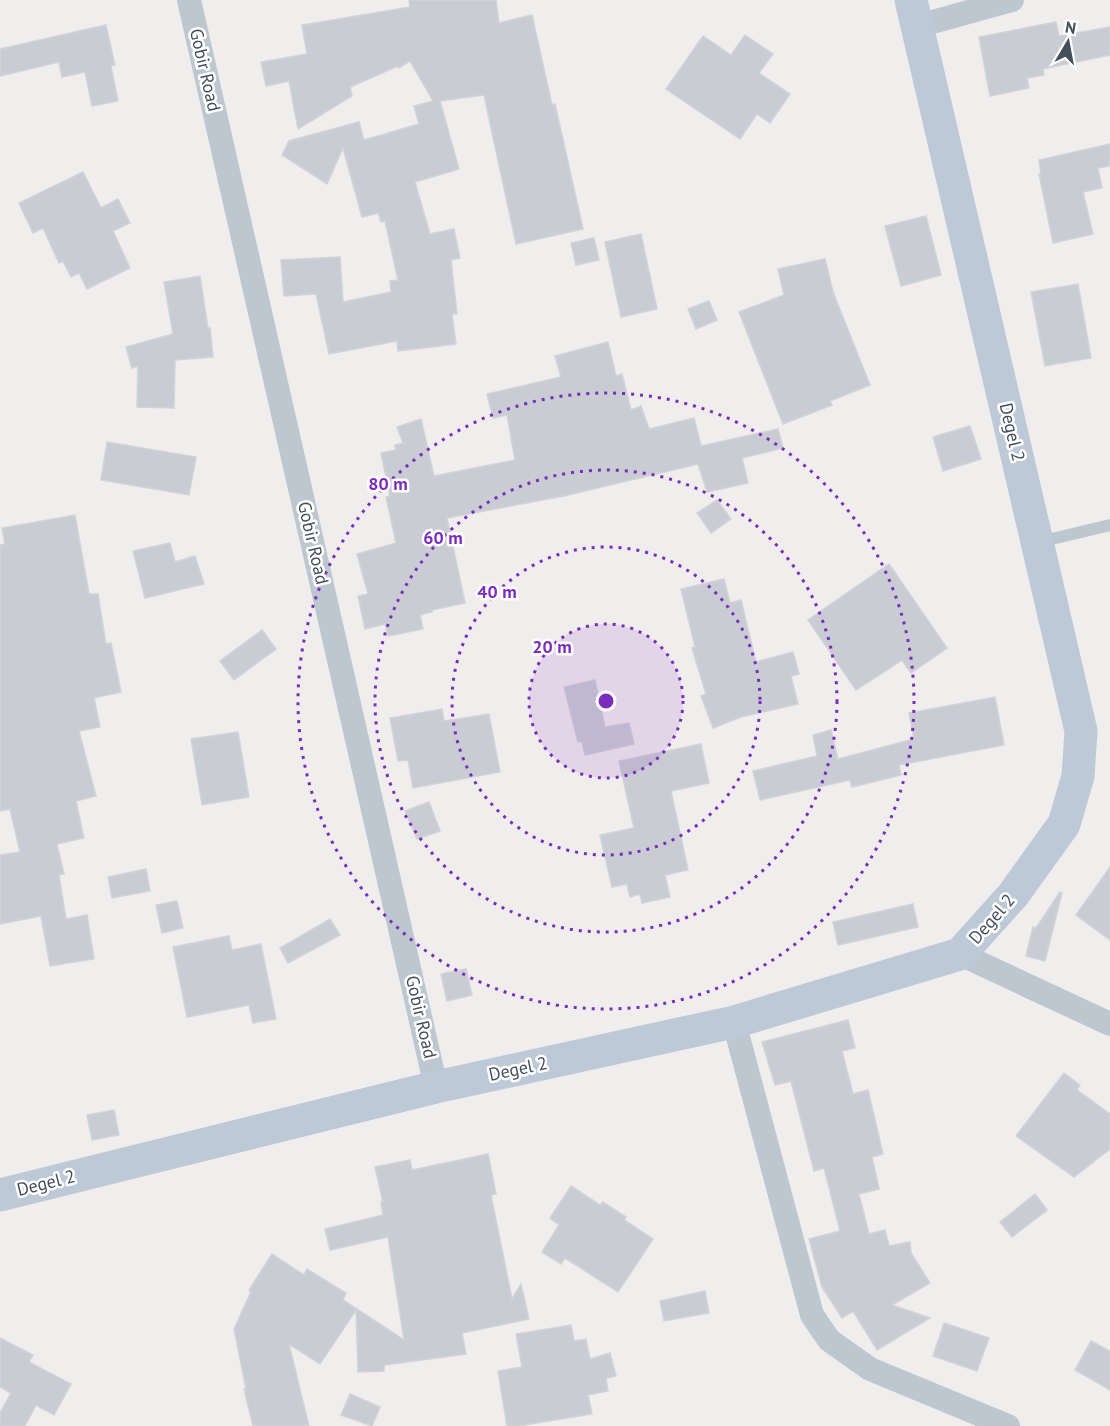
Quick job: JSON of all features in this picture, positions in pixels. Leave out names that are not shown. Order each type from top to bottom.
[{"type":"street","name":"Gobir Road","points":[[189,0],[436,1087]]},
{"type":"street","points":[[915,13],[1012,0]]},
{"type":"street","name":"Degel 2","points":[[0,1195],[436,1087],[734,1022],[960,954],[1013,896],[1064,824],[1078,776],[1081,731],[915,13]]},
{"type":"street","points":[[960,954],[1110,1024]]},
{"type":"street","points":[[734,1022],[812,1315],[830,1340],[870,1369],[1008,1426]]},
{"type":"lane","points":[[1038,542],[1110,525]]},
{"type":"building","points":[[409,0],[496,0],[499,23],[532,15],[583,229],[516,244],[484,95],[440,101],[459,169],[415,182],[430,234],[454,229],[460,258],[451,260],[457,314],[452,314],[456,344],[398,351],[397,341],[329,354],[316,294],[284,296],[281,260],[340,257],[343,302],[391,292],[390,281],[398,280],[385,221],[381,222],[378,213],[362,217],[343,148],[327,184],[282,155],[289,141],[359,122],[364,140],[419,124],[414,106],[433,101],[410,61],[399,68],[398,66],[350,87],[352,96],[298,129],[289,81],[266,86],[261,62],[307,54],[302,25],[410,7]]},
{"type":"building","points":[[1056,22],[1059,36],[1110,27],[1110,55],[1043,69],[1044,75],[1027,78],[1029,88],[990,96],[979,37]]},
{"type":"building","points":[[106,25],[115,65],[111,66],[118,101],[92,106],[85,72],[62,77],[59,62],[0,76],[0,49]]},
{"type":"building","points":[[745,35],[773,54],[759,73],[790,94],[770,123],[757,114],[740,139],[666,89],[703,36],[731,55]]},
{"type":"building","points":[[1110,144],[1110,166],[1098,168],[1102,188],[1083,192],[1093,234],[1053,243],[1039,174],[1041,173],[1039,160]]},
{"type":"building","points":[[83,172],[101,208],[118,199],[130,223],[113,231],[130,268],[87,289],[79,273],[71,277],[63,261],[59,263],[43,228],[33,233],[19,203]]},
{"type":"building","points":[[926,216],[941,275],[901,286],[885,226]]},
{"type":"building","points":[[641,234],[657,309],[621,317],[605,242]]},
{"type":"building","points":[[594,238],[599,260],[576,265],[571,243]]},
{"type":"building","points":[[825,259],[833,292],[870,385],[830,401],[832,405],[783,424],[739,312],[784,295],[778,269]]},
{"type":"building","points":[[200,276],[213,357],[175,360],[174,408],[137,407],[138,366],[132,368],[126,347],[173,334],[164,282]]},
{"type":"building","points":[[1078,284],[1091,358],[1045,366],[1031,292]]},
{"type":"building","points":[[709,301],[717,320],[696,329],[688,309]]},
{"type":"building","points":[[608,342],[616,376],[622,374],[631,410],[641,406],[649,429],[694,418],[701,446],[778,429],[783,448],[742,458],[748,483],[707,492],[698,464],[564,496],[447,518],[465,603],[420,615],[423,629],[388,636],[385,624],[365,629],[358,596],[368,594],[357,554],[396,543],[386,497],[390,496],[381,453],[396,450],[395,445],[403,443],[397,427],[421,419],[434,476],[515,460],[507,415],[493,418],[487,394],[561,377],[555,356]]},
{"type":"building","points":[[970,426],[981,459],[943,471],[933,437]]},
{"type":"building","points":[[107,442],[196,457],[189,495],[101,480]]},
{"type":"building","points":[[717,500],[731,519],[711,533],[697,513]]},
{"type":"building","points":[[75,515],[89,594],[98,594],[106,644],[111,643],[121,692],[94,698],[100,727],[79,731],[96,796],[76,801],[84,838],[57,844],[64,874],[59,875],[66,919],[87,915],[94,959],[50,966],[41,916],[0,924],[0,855],[20,852],[10,809],[0,811],[0,545],[5,544],[2,528]]},
{"type":"building","points":[[170,543],[175,562],[195,556],[204,584],[145,598],[133,551]]},
{"type":"building","points":[[889,564],[947,648],[911,673],[902,660],[856,690],[808,620]]},
{"type":"building","points":[[724,579],[730,603],[741,600],[756,662],[793,652],[799,674],[791,676],[798,704],[741,717],[713,728],[701,696],[706,694],[692,648],[695,647],[681,589]]},
{"type":"building","points":[[262,630],[276,649],[234,680],[220,661]]},
{"type":"building","points":[[595,680],[605,727],[629,723],[634,744],[585,755],[582,742],[578,742],[564,687]]},
{"type":"building","points":[[995,697],[1004,745],[899,765],[901,775],[852,787],[850,780],[760,800],[753,771],[817,756],[813,735],[831,730],[838,759],[914,739],[909,713]]},
{"type":"building","points":[[442,709],[444,721],[489,714],[500,772],[413,788],[408,760],[398,761],[390,718]]},
{"type":"building","points":[[238,732],[249,797],[202,805],[191,739]]},
{"type":"building","points":[[701,744],[709,783],[671,791],[688,870],[665,875],[670,897],[642,903],[640,894],[630,897],[627,884],[612,887],[600,835],[634,828],[619,761]]},
{"type":"building","points":[[429,802],[440,831],[417,839],[405,811]]},
{"type":"building","points":[[1110,867],[1110,940],[1076,915]]},
{"type":"building","points":[[146,869],[150,891],[112,898],[108,877]]},
{"type":"building","points":[[1060,892],[1062,893],[1045,961],[1026,956],[1033,927],[1036,928]]},
{"type":"building","points":[[177,901],[183,928],[162,933],[156,905]]},
{"type":"building","points":[[913,904],[918,927],[838,945],[833,922]]},
{"type":"building","points":[[330,919],[340,935],[288,963],[280,948]]},
{"type":"building","points":[[229,936],[232,950],[261,944],[276,1019],[253,1023],[249,1005],[187,1017],[173,947]]},
{"type":"building","points":[[466,969],[472,995],[447,1001],[441,974]]},
{"type":"building","points":[[848,1020],[855,1048],[842,1051],[853,1094],[868,1090],[883,1154],[872,1157],[879,1189],[859,1194],[869,1234],[885,1230],[889,1246],[910,1242],[911,1253],[930,1283],[892,1305],[930,1318],[877,1350],[853,1311],[842,1318],[822,1287],[809,1239],[840,1231],[824,1168],[814,1171],[791,1081],[775,1085],[762,1042]]},
{"type":"building","points":[[1064,1073],[1080,1085],[1077,1090],[1110,1114],[1110,1149],[1074,1177],[1016,1136]]},
{"type":"building","points":[[114,1110],[119,1135],[92,1140],[87,1115]]},
{"type":"building","points":[[488,1154],[496,1194],[491,1195],[512,1299],[521,1284],[529,1319],[462,1333],[466,1354],[384,1365],[384,1371],[358,1372],[356,1310],[320,1364],[289,1344],[309,1426],[253,1426],[234,1329],[251,1292],[249,1290],[272,1254],[304,1275],[307,1269],[346,1293],[343,1300],[404,1340],[388,1237],[330,1250],[325,1229],[383,1215],[381,1202],[383,1202],[375,1167],[410,1160],[412,1170]]},
{"type":"building","points":[[571,1186],[600,1205],[603,1202],[626,1217],[624,1220],[653,1239],[618,1292],[565,1258],[561,1264],[542,1252],[559,1225],[550,1218]]},
{"type":"building","points":[[1035,1194],[1047,1210],[1012,1237],[1000,1222]]},
{"type":"building","points":[[705,1291],[709,1313],[664,1321],[660,1301]]},
{"type":"building","points":[[944,1323],[989,1338],[977,1371],[933,1356]]},
{"type":"building","points":[[571,1325],[574,1341],[586,1339],[590,1359],[610,1353],[616,1376],[606,1378],[608,1391],[588,1395],[592,1414],[507,1426],[498,1371],[522,1367],[516,1334]]},
{"type":"building","points":[[0,1338],[33,1355],[29,1362],[71,1384],[54,1415],[36,1405],[25,1426],[0,1426],[0,1413],[11,1393],[0,1387]]},
{"type":"building","points":[[1091,1341],[1110,1351],[1110,1390],[1075,1370]]},
{"type":"building","points":[[350,1394],[380,1407],[372,1426],[341,1415]]}]
